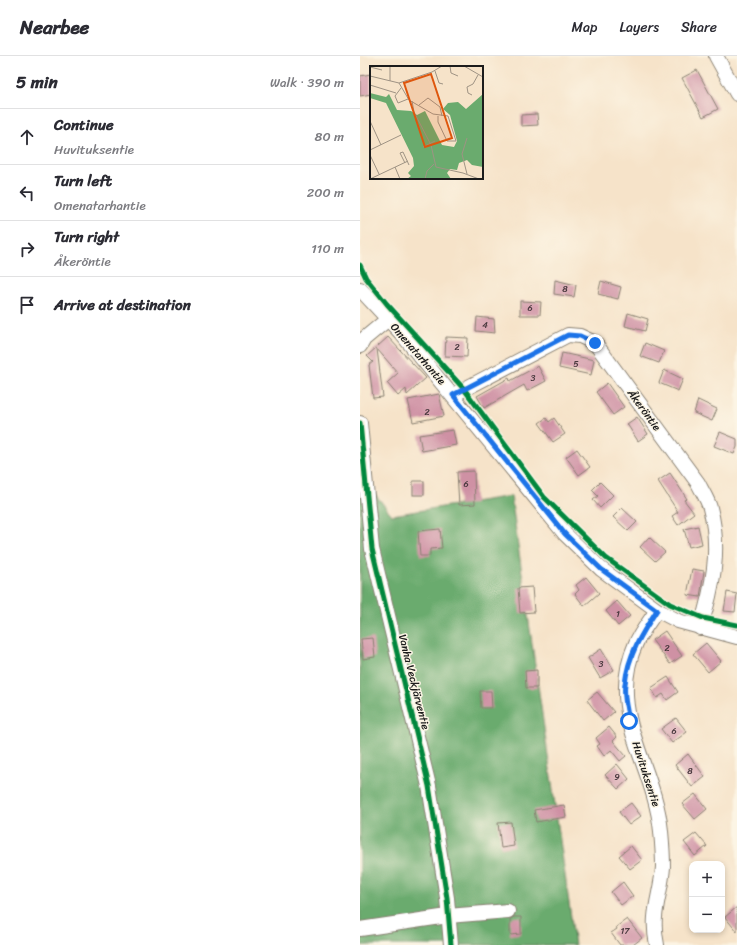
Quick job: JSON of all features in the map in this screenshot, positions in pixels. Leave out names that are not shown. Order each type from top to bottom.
[{"type":"street","points":[[716,56],[737,94]]},
{"type":"street","name":"Omenatarhantie","points":[[360,289],[388,319],[453,395],[565,534],[601,569],[657,610],[700,628],[730,635]]},
{"type":"street","points":[[360,346],[364,339],[388,319]]},
{"type":"street","name":"Åkeröntie","points":[[453,395],[568,335],[580,336],[595,343],[698,483],[710,507],[716,541],[716,560],[700,628]]},
{"type":"street","name":"Vanha Veckjärventie","points":[[360,423],[372,549],[429,786],[448,916],[450,945]]},
{"type":"street","name":"Huvituksentie","points":[[657,610],[636,643],[624,684],[629,721],[656,802],[661,830],[663,868],[656,904],[654,931],[657,945]]},
{"type":"street","points":[[360,930],[448,916],[508,911]]},
{"type":"green space","points":[[360,476],[392,515],[511,496],[575,945],[360,945]]},
{"type":"building","points":[[697,70],[718,109],[703,117],[682,78]]},
{"type":"building","points":[[370,74],[370,94],[360,96],[360,76]]},
{"type":"building","points":[[537,114],[538,125],[521,126],[521,115]]},
{"type":"building","points":[[555,280],[576,285],[574,297],[554,294]]},
{"type":"building","points":[[601,281],[621,287],[618,299],[598,294]]},
{"type":"building","points":[[520,301],[541,302],[540,315],[520,315]]},
{"type":"building","points":[[628,313],[648,319],[645,331],[625,326]]},
{"type":"building","points":[[477,317],[494,319],[495,333],[476,331]]},
{"type":"building","points":[[388,337],[426,378],[407,395],[406,389],[398,396],[387,383],[398,373],[377,349],[383,397],[373,398],[369,365],[373,362],[367,356]]},
{"type":"building","points":[[446,337],[468,338],[467,357],[445,356]]},
{"type":"building","points":[[645,343],[664,351],[659,363],[640,356]]},
{"type":"building","points":[[562,353],[594,360],[591,375],[559,368]]},
{"type":"building","points":[[538,366],[546,381],[527,391],[524,385],[484,408],[477,396],[509,378],[510,381]]},
{"type":"building","points":[[664,370],[683,379],[678,391],[659,383]]},
{"type":"building","points":[[607,383],[624,407],[613,415],[596,392]]},
{"type":"building","points":[[439,394],[444,416],[413,422],[408,400]]},
{"type":"building","points":[[698,400],[717,409],[712,421],[694,413]]},
{"type":"building","points":[[637,417],[648,434],[638,441],[627,424]]},
{"type":"building","points":[[546,418],[549,422],[554,418],[565,434],[553,442],[539,423]]},
{"type":"building","points":[[453,430],[456,445],[422,451],[419,435]]},
{"type":"building","points":[[720,432],[737,439],[737,447],[734,454],[714,446]]},
{"type":"building","points":[[577,449],[590,467],[579,475],[566,457]]},
{"type":"building","points":[[474,471],[475,504],[459,505],[457,472]]},
{"type":"building","points":[[670,473],[687,499],[684,500],[694,513],[678,525],[672,516],[678,512],[658,481]]},
{"type":"building","points":[[413,481],[424,481],[424,495],[413,495]]},
{"type":"building","points":[[600,482],[613,495],[600,508],[593,500],[598,496],[592,490]]},
{"type":"building","points":[[622,508],[637,522],[628,531],[613,517]]},
{"type":"building","points":[[698,526],[702,544],[689,547],[684,529]]},
{"type":"building","points":[[440,529],[442,548],[430,549],[430,556],[420,556],[418,531]]},
{"type":"building","points":[[649,537],[665,552],[655,561],[640,547]]},
{"type":"building","points":[[692,569],[704,571],[700,597],[687,595]]},
{"type":"building","points":[[586,577],[599,593],[584,606],[575,594],[579,590],[576,585]]},
{"type":"building","points":[[532,587],[534,612],[520,613],[518,588]]},
{"type":"building","points":[[727,592],[737,594],[735,612],[724,611]]},
{"type":"building","points":[[617,601],[630,616],[618,626],[606,611]]},
{"type":"building","points":[[665,631],[682,656],[670,664],[652,640]]},
{"type":"building","points":[[373,638],[375,657],[363,659],[361,639]]},
{"type":"building","points":[[706,643],[721,661],[708,672],[693,654]]},
{"type":"building","points":[[601,649],[614,670],[600,678],[588,658]]},
{"type":"building","points":[[537,670],[537,688],[526,688],[525,671]]},
{"type":"building","points":[[668,677],[678,692],[667,700],[663,694],[657,698],[651,688]]},
{"type":"building","points":[[480,691],[491,691],[492,708],[481,708]]},
{"type":"building","points":[[597,692],[614,712],[603,721],[587,700]]},
{"type":"building","points":[[676,718],[687,732],[672,743],[661,729]]},
{"type":"building","points":[[609,727],[617,737],[613,741],[626,756],[620,761],[611,750],[604,756],[597,746],[600,744],[596,738]]},
{"type":"building","points":[[688,754],[705,777],[692,787],[675,765]]},
{"type":"building","points":[[617,764],[629,779],[618,789],[605,775]]},
{"type":"building","points":[[695,794],[707,809],[695,819],[682,804]]},
{"type":"building","points":[[631,803],[641,816],[629,825],[619,812]]},
{"type":"building","points":[[564,805],[566,817],[536,822],[534,810]]},
{"type":"building","points":[[511,822],[514,846],[501,848],[498,823]]},
{"type":"building","points":[[696,833],[707,846],[695,856],[684,842]]},
{"type":"building","points":[[631,846],[642,860],[630,869],[619,856]]},
{"type":"building","points":[[623,882],[633,896],[621,905],[611,892]]},
{"type":"building","points":[[737,907],[737,932],[725,917]]},
{"type":"building","points":[[514,917],[521,917],[521,934],[510,935],[510,919]]},
{"type":"building","points":[[627,919],[642,938],[633,945],[620,945],[611,933],[617,929],[616,927]]},
{"type":"cycle path","points":[[360,265],[366,278],[387,304],[464,389],[544,497],[606,558],[670,604],[703,618],[737,625]]},
{"type":"cycle path","points":[[360,423],[372,549],[429,786],[447,898],[451,945]]},
{"type":"route","points":[[595,343],[588,338],[568,335],[453,395],[565,534],[601,569],[657,610],[636,643],[624,684],[629,721]]}]
